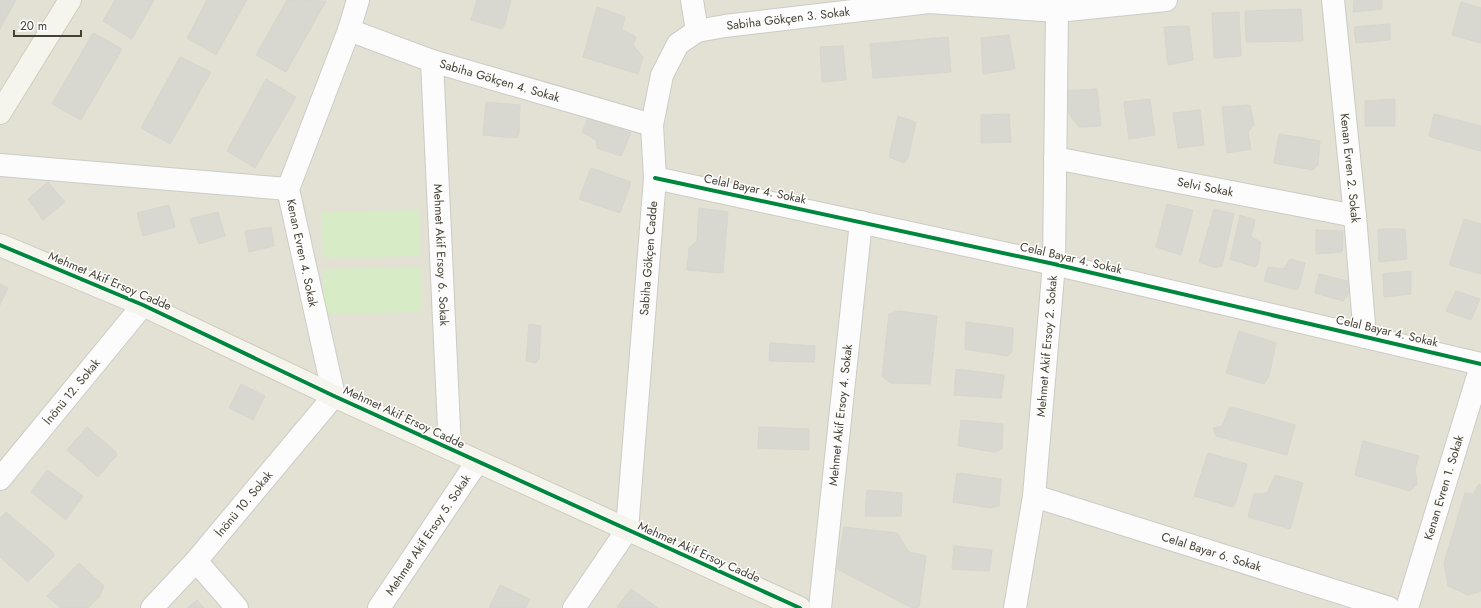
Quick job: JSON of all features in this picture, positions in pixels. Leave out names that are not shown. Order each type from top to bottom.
[{"type":"street","points":[[0,113],[70,0]]},
{"type":"street","name":"Kenan Evren 4. Sokak","points":[[334,396],[288,189],[349,30],[358,0]]},
{"type":"street","points":[[692,0],[697,31]]},
{"type":"street","name":"Sabiha Gökçen 3. Sokak","points":[[697,31],[733,25],[915,2],[1057,11],[1166,0]]},
{"type":"street","name":"Kenan Evren 2. Sokak","points":[[1333,0],[1355,216],[1365,337]]},
{"type":"street","name":"Mehmet Akif Ersoy 2. Sokak","points":[[1015,608],[1034,496],[1054,264],[1057,11]]},
{"type":"street","name":"Sabiha Gökçen 4. Sokak","points":[[349,30],[432,61],[652,125]]},
{"type":"street","name":"Sabiha Gökçen Cadde","points":[[627,530],[656,178],[652,125],[662,75],[678,44],[697,31]]},
{"type":"street","name":"Mehmet Akif Ersoy 6. Sokak","points":[[432,61],[450,449]]},
{"type":"street","name":"Selvi Sokak","points":[[1055,158],[1355,216]]},
{"type":"street","points":[[0,165],[288,189]]},
{"type":"street","name":"Celal Bayar 4. Sokak","points":[[656,178],[1054,264],[1481,365]]},
{"type":"street","name":"Mehmet Akif Ersoy 4. Sokak","points":[[820,608],[861,222]]},
{"type":"street","name":"Mehmet Akif Ersoy Cadde","points":[[0,245],[143,305],[477,462],[800,608]]},
{"type":"street","name":"İnönü 12. Sokak","points":[[0,479],[143,305]]},
{"type":"street","name":"Kenan Evren 1. Sokak","points":[[1408,608],[1481,365]]},
{"type":"street","name":"İnönü 10. Sokak","points":[[152,608],[196,561],[334,396]]},
{"type":"street","name":"Mehmet Akif Ersoy 5. Sokak","points":[[379,608],[477,462]]},
{"type":"street","name":"Celal Bayar 6. Sokak","points":[[1034,496],[1389,608]]},
{"type":"street","points":[[574,608],[627,530]]},
{"type":"street","points":[[196,561],[237,608]]},
{"type":"shaded area","points":[[0,0],[1481,0],[1481,608],[0,608]]},
{"type":"green space","points":[[419,210],[420,256],[323,258],[322,212]]},
{"type":"green space","points":[[421,267],[421,312],[324,314],[323,269]]},
{"type":"building","points":[[0,0],[16,0],[0,29]]},
{"type":"building","points":[[115,0],[154,0],[132,39],[103,21]]},
{"type":"building","points":[[207,0],[247,0],[216,55],[187,38]]},
{"type":"building","points":[[287,0],[326,1],[286,72],[256,55]]},
{"type":"building","points":[[477,0],[511,0],[502,29],[471,20]]},
{"type":"building","points":[[1354,0],[1382,0],[1382,9],[1353,12]]},
{"type":"building","points":[[1461,2],[1481,8],[1481,43],[1452,35]]},
{"type":"building","points":[[597,7],[625,17],[622,29],[636,37],[633,45],[643,57],[638,74],[583,57]]},
{"type":"building","points":[[1301,9],[1303,41],[1246,42],[1245,11]]},
{"type":"building","points":[[1239,12],[1241,56],[1214,58],[1212,13]]},
{"type":"building","points":[[1390,24],[1390,40],[1356,43],[1354,27]]},
{"type":"building","points":[[1189,26],[1193,60],[1168,65],[1164,27]]},
{"type":"building","points":[[93,33],[122,49],[81,120],[52,104]]},
{"type":"building","points":[[1009,35],[1015,69],[983,74],[981,38]]},
{"type":"building","points":[[948,37],[951,72],[873,78],[870,44]]},
{"type":"building","points":[[843,46],[846,80],[822,82],[820,47]]},
{"type":"building","points":[[180,57],[211,72],[170,144],[141,128]]},
{"type":"building","points":[[266,79],[296,97],[255,168],[227,151]]},
{"type":"building","points":[[1097,89],[1101,126],[1079,127],[1069,114],[1066,91]]},
{"type":"building","points":[[1150,99],[1155,135],[1129,139],[1124,102]]},
{"type":"building","points":[[1395,99],[1395,126],[1365,126],[1365,101]]},
{"type":"building","points":[[486,102],[520,105],[519,134],[517,138],[483,135]]},
{"type":"building","points":[[1250,105],[1254,125],[1248,132],[1251,149],[1227,153],[1222,107]]},
{"type":"building","points":[[1200,110],[1204,145],[1178,148],[1173,113]]},
{"type":"building","points":[[1009,114],[1011,142],[981,143],[981,115]]},
{"type":"building","points":[[1434,114],[1481,126],[1481,151],[1429,136]]},
{"type":"building","points":[[898,116],[916,122],[908,158],[904,163],[889,157]]},
{"type":"building","points":[[588,118],[631,133],[621,156],[597,148],[596,140],[582,132]]},
{"type":"building","points":[[1279,134],[1320,141],[1318,165],[1313,170],[1274,163]]},
{"type":"building","points":[[591,168],[631,182],[620,213],[579,199]]},
{"type":"building","points":[[48,182],[65,202],[43,220],[28,199]]},
{"type":"building","points":[[1167,204],[1193,210],[1181,255],[1156,247]]},
{"type":"building","points":[[169,205],[175,227],[143,236],[137,213]]},
{"type":"building","points":[[699,208],[728,212],[723,273],[687,270],[689,248],[697,241]]},
{"type":"building","points":[[1214,209],[1234,214],[1222,266],[1216,268],[1199,262]]},
{"type":"building","points":[[218,212],[225,236],[199,244],[190,219]]},
{"type":"building","points":[[1240,215],[1255,220],[1251,237],[1261,242],[1258,263],[1255,267],[1230,259]]},
{"type":"building","points":[[1464,219],[1481,224],[1481,274],[1449,265]]},
{"type":"building","points":[[271,227],[274,246],[249,252],[245,231]]},
{"type":"building","points":[[1378,229],[1405,229],[1407,259],[1379,262]]},
{"type":"building","points":[[1316,230],[1343,231],[1342,252],[1316,254]]},
{"type":"building","points":[[1290,259],[1305,263],[1297,290],[1264,281],[1268,267],[1284,269]]},
{"type":"building","points":[[1411,271],[1411,294],[1384,297],[1383,274]]},
{"type":"building","points":[[1319,274],[1352,282],[1348,295],[1343,301],[1315,293]]},
{"type":"building","points":[[0,284],[8,288],[0,305]]},
{"type":"building","points":[[1456,291],[1480,299],[1471,320],[1446,311]]},
{"type":"building","points":[[898,311],[937,316],[930,384],[891,383],[882,376],[889,314]]},
{"type":"building","points":[[966,322],[1013,328],[1012,351],[1008,356],[965,349]]},
{"type":"building","points":[[529,324],[541,326],[539,359],[536,363],[526,361]]},
{"type":"building","points":[[1239,331],[1276,343],[1269,376],[1264,384],[1226,373]]},
{"type":"building","points":[[770,343],[815,346],[814,362],[769,361]]},
{"type":"building","points":[[956,369],[1004,375],[1001,398],[954,395]]},
{"type":"building","points":[[241,384],[265,396],[253,420],[229,408]]},
{"type":"building","points":[[1229,408],[1236,408],[1295,425],[1287,455],[1216,436],[1213,428],[1222,426]]},
{"type":"building","points":[[961,420],[1003,424],[1002,449],[994,452],[958,446]]},
{"type":"building","points":[[87,427],[115,451],[117,455],[98,477],[67,450]]},
{"type":"building","points":[[759,427],[809,429],[809,450],[758,448]]},
{"type":"building","points":[[1363,441],[1419,456],[1415,468],[1417,484],[1410,491],[1355,475]]},
{"type":"building","points":[[1208,453],[1247,464],[1236,502],[1233,507],[1194,496]]},
{"type":"building","points":[[47,470],[83,496],[66,520],[31,492]]},
{"type":"building","points":[[957,473],[1001,479],[999,506],[991,508],[953,502]]},
{"type":"building","points":[[1275,475],[1303,483],[1290,529],[1248,517],[1254,494],[1267,493]]},
{"type":"building","points":[[1479,484],[1481,485],[1481,591],[1468,595],[1448,586],[1444,563],[1465,493],[1473,494]]},
{"type":"building","points":[[867,490],[902,493],[901,516],[865,516]]},
{"type":"building","points":[[6,512],[53,552],[54,556],[28,582],[0,557],[0,518]]},
{"type":"building","points":[[844,527],[897,533],[909,552],[926,556],[919,607],[912,608],[837,569]]},
{"type":"building","points":[[954,546],[992,550],[989,571],[952,569]]},
{"type":"building","points":[[79,563],[104,586],[99,597],[88,608],[61,608],[47,596]]},
{"type":"building","points":[[500,585],[530,599],[526,608],[489,608]]},
{"type":"building","points":[[631,589],[658,608],[618,608],[617,607]]},
{"type":"building","points":[[197,600],[204,608],[187,608]]},
{"type":"cycle path","points":[[655,178],[1054,264],[1481,364]]},
{"type":"cycle path","points":[[0,245],[143,305],[334,396],[800,608]]}]
